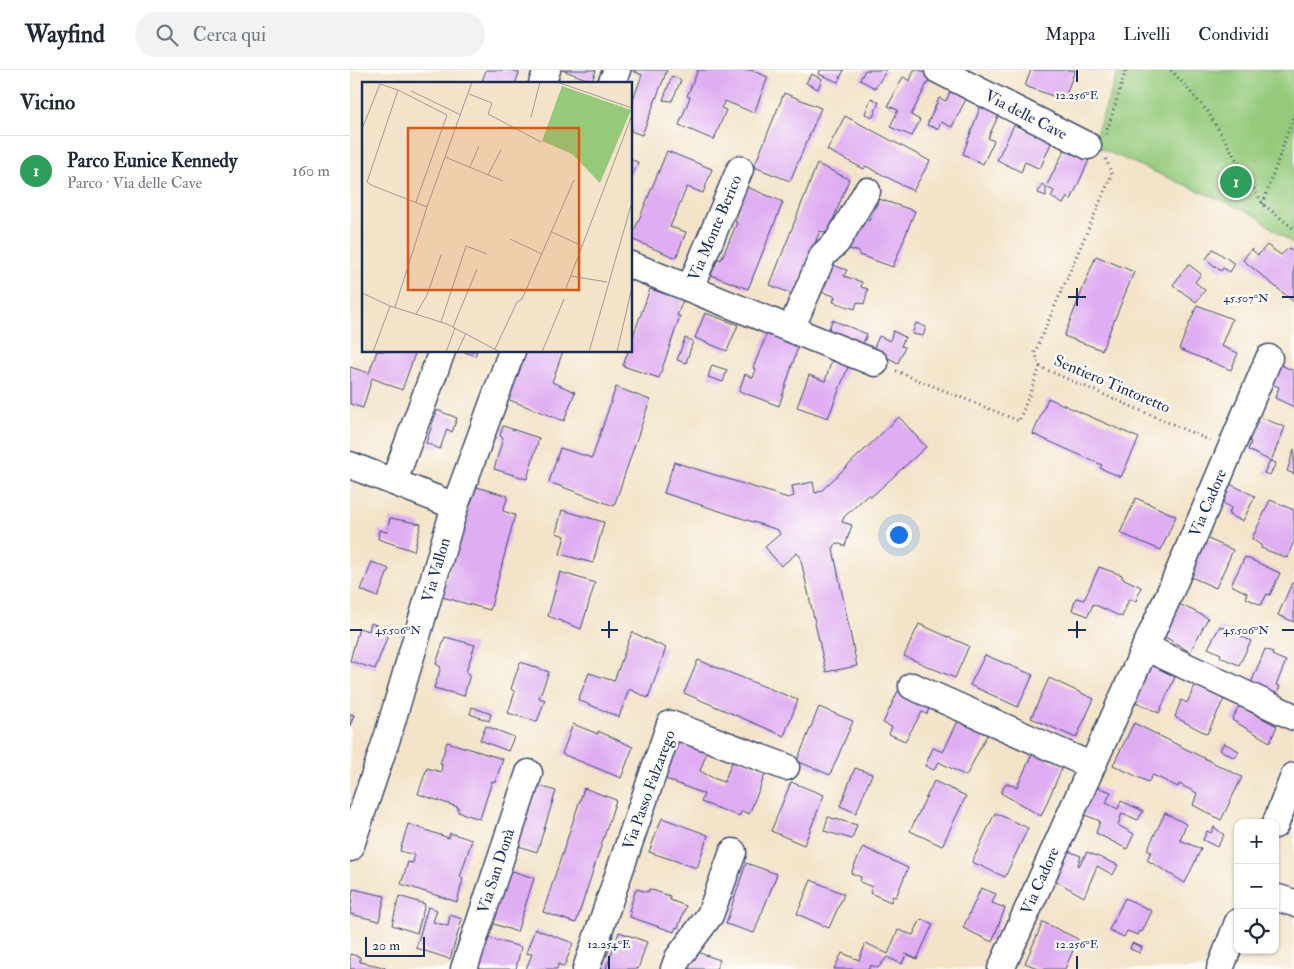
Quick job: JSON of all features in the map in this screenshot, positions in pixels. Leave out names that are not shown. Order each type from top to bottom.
[{"type":"street","points":[[543,82],[547,70]]},
{"type":"street","points":[[613,82],[617,70]]},
{"type":"street","name":"Via delle Cave","points":[[938,70],[1099,146]]},
{"type":"street","name":"Via Monte Berico","points":[[690,288],[740,168]]},
{"type":"street","points":[[791,329],[823,255],[837,242],[867,192]]},
{"type":"street","name":"Via Monte Berico","points":[[632,264],[875,363]]},
{"type":"street","points":[[394,481],[442,352]]},
{"type":"street","name":"Via Vallon","points":[[350,848],[388,736],[455,506],[512,352]]},
{"type":"street","name":"Via Cadore","points":[[1001,969],[1145,647],[1269,358]]},
{"type":"street","points":[[350,465],[455,506]]},
{"type":"street","points":[[1145,647],[1294,717]]},
{"type":"street","points":[[912,686],[1092,766]]},
{"type":"street","name":"Via Passo Falzarego","points":[[586,969],[670,724],[786,767]]},
{"type":"street","name":"Via San Donà","points":[[464,969],[529,773]]},
{"type":"street","points":[[1277,819],[1294,776]]},
{"type":"street","points":[[674,969],[678,958],[710,915],[733,852]]},
{"type":"street","points":[[1279,898],[1294,903]]},
{"type":"street","points":[[1220,969],[1234,932]]},
{"type":"path","points":[[1040,367],[1036,352],[1112,174],[1099,146],[1126,70]]},
{"type":"path","points":[[1172,70],[1208,112],[1263,204],[1294,229]]},
{"type":"path","points":[[1263,204],[1294,114]]},
{"type":"path","name":"Sentiero Tintoretto","points":[[875,363],[1019,421],[1040,367],[1230,449]]},
{"type":"green space","points":[[1119,70],[1294,70],[1294,245],[1255,215],[1092,145]]},
{"type":"building","points":[[486,70],[512,70],[519,73],[516,82],[482,82]]},
{"type":"building","points":[[562,70],[596,70],[592,81]]},
{"type":"building","points":[[631,70],[667,70],[642,135],[632,131],[632,102],[642,75]]},
{"type":"building","points":[[698,70],[751,70],[768,77],[754,113],[725,101],[721,108],[726,110],[714,140],[679,125],[690,97],[687,96]]},
{"type":"building","points":[[820,70],[844,70],[838,82],[819,74]]},
{"type":"building","points":[[865,70],[887,70],[875,88],[860,80]]},
{"type":"building","points":[[914,70],[920,70],[931,76],[911,115],[920,120],[912,136],[890,127],[898,110],[888,106],[903,77],[910,81]]},
{"type":"building","points":[[1031,70],[1075,70],[1064,100],[1025,86]]},
{"type":"building","points":[[811,74],[822,79],[818,89],[806,83]]},
{"type":"building","points":[[672,76],[681,80],[672,101],[663,100]]},
{"type":"building","points":[[952,87],[968,95],[952,127],[941,122],[938,129],[927,125],[939,98],[946,101]]},
{"type":"building","points":[[784,93],[821,108],[790,181],[754,167]]},
{"type":"building","points":[[871,98],[879,102],[873,117],[865,114]]},
{"type":"building","points":[[982,102],[1000,112],[988,138],[994,141],[983,164],[963,154]]},
{"type":"building","points":[[845,116],[930,161],[913,191],[866,166],[864,169],[827,150]]},
{"type":"building","points":[[1014,125],[1052,141],[1040,169],[1025,162],[1021,172],[997,160]]},
{"type":"building","points":[[1065,149],[1089,160],[1071,200],[1067,197],[1063,204],[1051,197],[1054,191],[1046,187]]},
{"type":"building","points":[[667,151],[712,169],[703,193],[687,187],[670,227],[686,232],[676,258],[632,239]]},
{"type":"building","points":[[632,160],[638,162],[632,177]]},
{"type":"building","points":[[817,164],[849,179],[828,233],[820,231],[794,295],[770,285]]},
{"type":"building","points":[[1042,184],[1046,187],[1046,196],[1038,193]]},
{"type":"building","points":[[747,187],[783,202],[748,289],[711,275],[718,258],[721,260],[737,223],[735,222],[742,202],[740,202]]},
{"type":"building","points":[[879,199],[915,211],[893,267],[859,255],[860,252],[846,248],[857,217],[869,221]]},
{"type":"building","points":[[1267,245],[1281,255],[1289,248],[1294,252],[1294,302],[1243,260],[1251,249],[1258,255]]},
{"type":"building","points":[[1213,249],[1235,264],[1230,272],[1223,268],[1221,271],[1206,259]]},
{"type":"building","points":[[1096,256],[1134,272],[1102,350],[1064,336]]},
{"type":"building","points":[[827,263],[847,270],[844,276],[862,282],[861,287],[868,289],[864,304],[857,302],[855,309],[833,302],[835,296],[817,291]]},
{"type":"building","points":[[1188,264],[1201,274],[1195,282],[1205,290],[1196,302],[1173,285]]},
{"type":"building","points":[[650,289],[683,300],[677,316],[680,316],[659,378],[623,366],[628,352],[632,352],[632,339]]},
{"type":"building","points":[[1197,305],[1232,319],[1221,346],[1238,353],[1231,370],[1179,349]]},
{"type":"building","points":[[705,313],[738,325],[727,351],[695,338]]},
{"type":"building","points":[[832,320],[867,334],[862,346],[828,332]]},
{"type":"building","points":[[916,323],[926,327],[923,336],[912,334]]},
{"type":"building","points":[[768,331],[799,344],[779,406],[739,391],[745,374],[753,378],[756,369],[753,368]]},
{"type":"building","points":[[893,331],[905,337],[901,346],[905,347],[898,363],[873,350],[879,336],[890,341]]},
{"type":"building","points":[[685,338],[693,341],[686,363],[677,360]]},
{"type":"building","points":[[377,352],[416,352],[402,390],[372,378],[363,408],[350,404],[350,367],[369,373]]},
{"type":"building","points":[[465,352],[477,352],[475,356]]},
{"type":"building","points":[[524,352],[563,352],[552,382],[575,392],[564,421],[507,399]]},
{"type":"building","points":[[832,360],[848,367],[828,418],[797,407],[809,375],[825,381]]},
{"type":"building","points":[[1277,363],[1294,371],[1294,407],[1275,398],[1279,387],[1269,383]]},
{"type":"building","points":[[712,365],[727,370],[723,382],[708,377]]},
{"type":"building","points":[[616,387],[650,400],[614,506],[549,482],[560,448],[592,458]]},
{"type":"building","points":[[1048,398],[1139,438],[1121,477],[1100,468],[1102,465],[1033,434]]},
{"type":"building","points":[[437,410],[457,418],[452,432],[447,429],[440,449],[426,443]]},
{"type":"building","points":[[1254,415],[1285,427],[1271,461],[1248,450],[1251,442],[1243,439]]},
{"type":"building","points":[[899,417],[926,447],[871,497],[869,494],[844,517],[842,522],[852,525],[845,546],[836,543],[833,549],[857,666],[826,672],[800,556],[797,553],[781,566],[765,547],[780,534],[778,530],[664,493],[674,462],[788,498],[794,496],[792,486],[813,482],[815,493],[821,491]]},
{"type":"building","points":[[503,426],[539,438],[527,479],[494,469],[503,438],[500,436]]},
{"type":"building","points":[[1294,449],[1294,474],[1287,471]]},
{"type":"building","points":[[1270,461],[1276,463],[1270,475],[1264,473]]},
{"type":"building","points":[[1226,482],[1255,496],[1243,521],[1229,515],[1231,507],[1218,501]]},
{"type":"building","points":[[473,486],[508,496],[503,511],[515,515],[490,610],[442,597]]},
{"type":"building","points":[[1136,498],[1176,516],[1161,550],[1120,533]]},
{"type":"building","points":[[1270,500],[1294,510],[1294,541],[1287,558],[1261,548],[1261,545],[1252,539]]},
{"type":"building","points":[[562,510],[604,522],[593,563],[560,554],[565,536],[556,533]]},
{"type":"building","points":[[390,518],[421,524],[414,551],[378,539],[379,530],[387,532]]},
{"type":"building","points":[[1199,535],[1233,550],[1216,588],[1182,573]]},
{"type":"building","points":[[1245,557],[1280,573],[1270,595],[1267,594],[1261,605],[1246,598],[1247,593],[1231,585]]},
{"type":"building","points":[[372,562],[389,569],[378,597],[361,590]]},
{"type":"building","points":[[1099,567],[1122,575],[1122,578],[1141,587],[1136,601],[1129,599],[1122,617],[1093,604],[1088,616],[1072,610],[1076,598],[1084,600]]},
{"type":"building","points":[[560,572],[595,583],[581,629],[548,616]]},
{"type":"building","points":[[1292,583],[1294,584],[1294,622],[1278,615]]},
{"type":"building","points":[[1171,600],[1208,618],[1190,652],[1157,632]]},
{"type":"building","points":[[371,623],[390,630],[375,669],[350,661],[359,628],[369,631]]},
{"type":"building","points":[[919,624],[969,646],[955,678],[904,656]]},
{"type":"building","points":[[1220,626],[1251,641],[1239,665],[1220,657],[1221,654],[1208,648]]},
{"type":"building","points":[[632,632],[666,648],[648,698],[629,689],[619,717],[578,700],[589,673],[614,681]]},
{"type":"building","points":[[445,637],[475,645],[466,672],[470,674],[464,696],[434,688],[441,667],[436,664]]},
{"type":"building","points":[[1265,649],[1273,652],[1272,655],[1286,661],[1276,685],[1280,686],[1275,700],[1249,688]]},
{"type":"building","points":[[985,655],[1033,675],[1018,707],[970,685]]},
{"type":"building","points":[[1151,658],[1159,668],[1175,677],[1159,713],[1128,698]]},
{"type":"building","points":[[698,660],[798,700],[784,736],[684,693]]},
{"type":"building","points":[[520,662],[549,672],[539,698],[545,700],[537,722],[508,713],[515,692],[511,689]]},
{"type":"building","points":[[1049,678],[1094,699],[1076,738],[1031,718]]},
{"type":"building","points":[[1195,685],[1225,697],[1207,734],[1175,717],[1181,700],[1187,703]]},
{"type":"building","points":[[898,691],[931,703],[927,714],[922,712],[905,741],[889,734],[892,727],[883,723]]},
{"type":"building","points":[[1239,706],[1277,726],[1270,742],[1232,720]]},
{"type":"building","points":[[472,707],[491,714],[489,721],[470,714]]},
{"type":"building","points":[[819,707],[853,721],[830,775],[797,761]]},
{"type":"building","points":[[350,714],[354,715],[350,726]]},
{"type":"building","points":[[960,717],[989,731],[966,776],[939,762],[934,770],[925,766],[933,748],[943,752]]},
{"type":"building","points":[[1134,723],[1242,777],[1221,820],[1193,805],[1197,793],[1179,784],[1178,787],[1153,775],[1148,782],[1113,765]]},
{"type":"building","points":[[573,724],[598,734],[598,731],[633,747],[621,778],[562,754]]},
{"type":"building","points":[[486,726],[514,737],[508,751],[480,740]]},
{"type":"building","points":[[675,732],[709,746],[700,771],[713,778],[724,782],[734,757],[767,770],[749,814],[742,811],[739,816],[701,802],[704,794],[658,776]]},
{"type":"building","points":[[447,742],[503,759],[495,782],[492,781],[480,819],[458,812],[458,807],[418,794],[427,768],[441,772],[442,764],[440,764]]},
{"type":"building","points":[[1224,743],[1239,751],[1235,758],[1220,750]]},
{"type":"building","points":[[1033,752],[1063,766],[1041,816],[1001,793],[1006,783],[1017,787]]},
{"type":"building","points":[[855,768],[872,774],[856,813],[840,806]]},
{"type":"building","points":[[934,781],[966,796],[942,846],[910,831]]},
{"type":"building","points":[[791,782],[824,795],[804,845],[771,831]]},
{"type":"building","points":[[530,783],[556,791],[537,852],[512,844]]},
{"type":"building","points":[[1094,786],[1111,792],[1106,803],[1118,809],[1121,801],[1143,811],[1138,820],[1122,813],[1118,825],[1134,834],[1127,849],[1096,833],[1100,821],[1080,813]]},
{"type":"building","points":[[584,788],[616,800],[576,923],[543,912]]},
{"type":"building","points":[[995,813],[1028,828],[1005,877],[972,862]]},
{"type":"building","points":[[1165,813],[1186,824],[1180,840],[1201,849],[1185,883],[1147,860],[1151,851],[1147,850]]},
{"type":"building","points":[[828,817],[857,825],[852,839],[824,831]]},
{"type":"building","points":[[662,818],[708,835],[697,868],[649,852]]},
{"type":"building","points":[[408,824],[449,838],[450,833],[472,840],[460,877],[463,879],[457,902],[401,884],[408,862],[413,863],[414,855],[400,851]]},
{"type":"building","points":[[1214,827],[1224,835],[1217,847],[1203,840],[1207,831],[1211,833]]},
{"type":"building","points":[[863,847],[908,868],[896,897],[893,896],[891,902],[870,893],[872,887],[860,882],[861,877],[851,873]]},
{"type":"building","points":[[1068,851],[1081,856],[1079,866],[1087,852],[1118,865],[1113,875],[1097,866],[1084,897],[1054,880]]},
{"type":"building","points":[[746,863],[777,874],[754,933],[726,924]]},
{"type":"building","points":[[503,868],[534,878],[517,932],[486,921]]},
{"type":"building","points":[[811,880],[844,894],[829,928],[797,914]]},
{"type":"building","points":[[981,888],[996,894],[992,903],[1005,908],[992,942],[963,928]]},
{"type":"building","points":[[353,889],[385,896],[379,921],[350,914]]},
{"type":"building","points":[[636,889],[648,892],[649,889],[670,896],[670,900],[686,906],[678,928],[676,927],[674,932],[630,917],[631,912],[629,911]]},
{"type":"building","points":[[399,896],[425,904],[417,933],[392,925]]},
{"type":"building","points":[[1125,898],[1152,911],[1142,932],[1140,931],[1138,935],[1127,931],[1124,937],[1109,930]]},
{"type":"building","points":[[428,907],[437,910],[433,922],[448,926],[450,915],[462,919],[450,959],[416,948]]},
{"type":"building","points":[[921,919],[933,924],[917,959],[906,954],[902,964],[887,957],[878,968],[871,965],[869,969],[834,969],[842,953],[859,960],[866,943],[888,954],[898,930],[913,935]]},
{"type":"building","points":[[1043,922],[1078,939],[1065,969],[1039,969],[1025,963]]},
{"type":"building","points":[[535,929],[573,943],[564,967],[558,964],[557,969],[526,969],[532,954],[526,953]]},
{"type":"building","points":[[619,932],[647,942],[638,969],[606,969]]},
{"type":"building","points":[[604,933],[613,936],[607,956],[603,956]]},
{"type":"building","points":[[488,938],[521,947],[516,969],[477,969]]},
{"type":"building","points":[[1132,943],[1142,947],[1140,953],[1130,949]]},
{"type":"building","points":[[697,952],[720,960],[716,969],[676,969],[690,960],[693,961]]},
{"type":"building","points":[[350,954],[360,957],[360,962],[386,969],[350,969]]},
{"type":"place","name":"Parco Eunice Kennedy","points":[[1236,182]]}]
